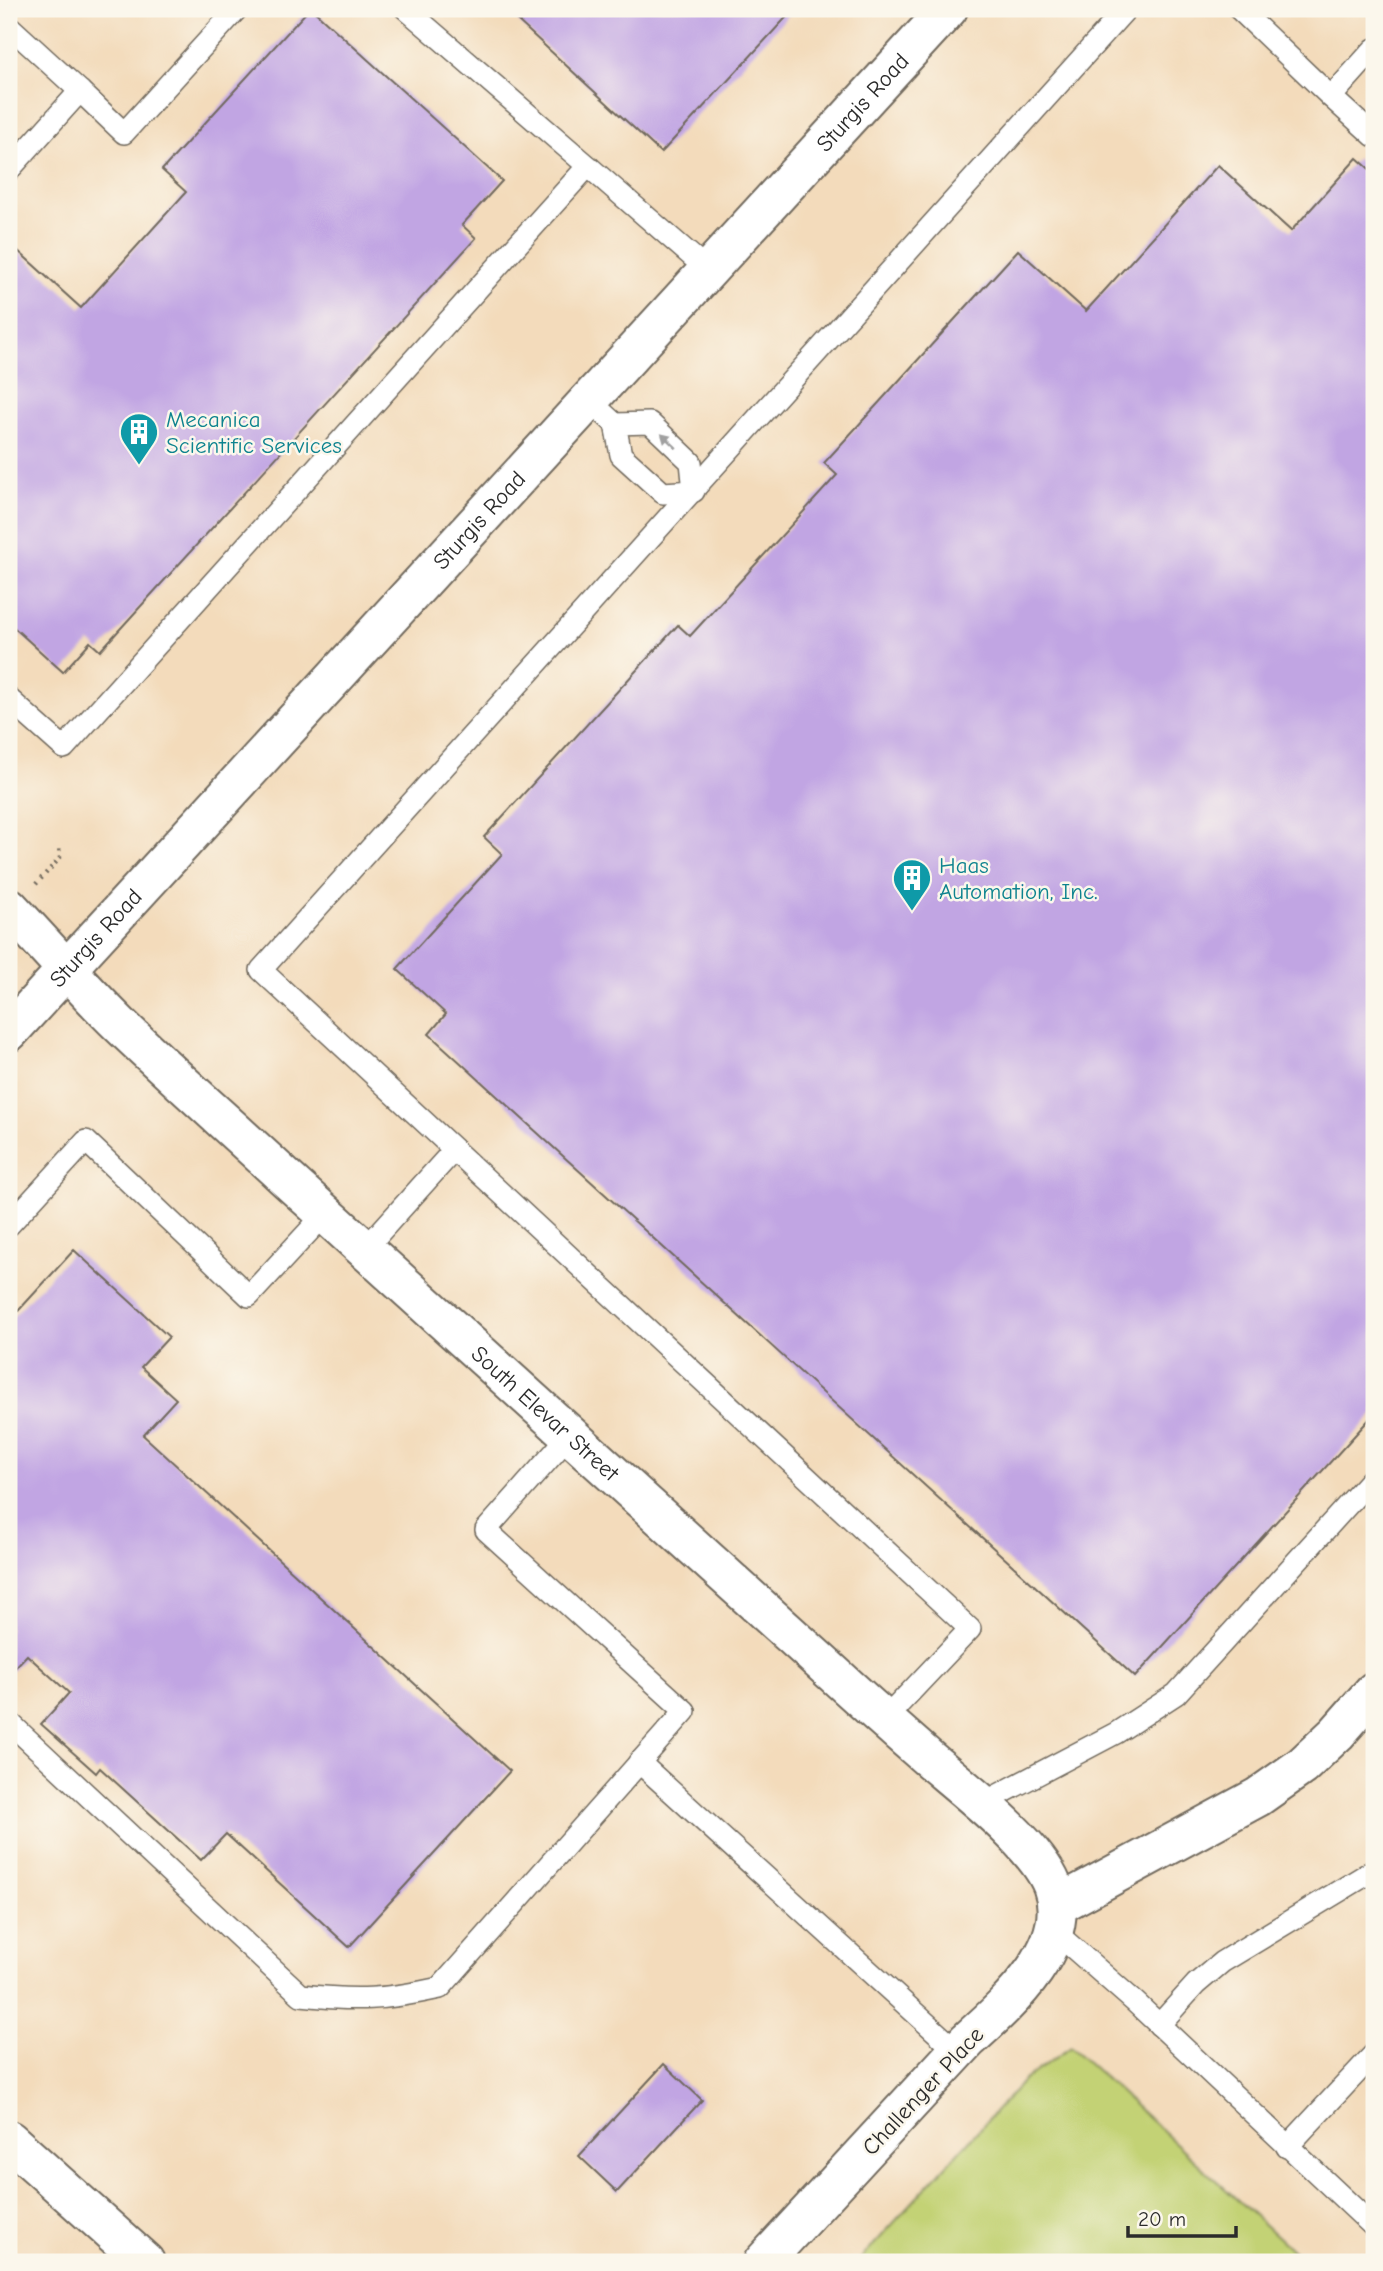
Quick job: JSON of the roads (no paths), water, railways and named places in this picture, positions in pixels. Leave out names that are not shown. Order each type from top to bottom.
[{"type":"street","name":"Sturgis Road","points":[[9,1032],[603,412],[709,271],[948,9]]},
{"type":"street","name":"South Elevar Street","points":[[9,907],[118,1023],[364,1250],[1030,1851],[1044,1870],[1056,1918]]},
{"type":"street","points":[[1056,1918],[1258,1797],[1302,1766],[1337,1733],[1374,1691]]},
{"type":"street","name":"Challenger Place","points":[[763,2262],[1026,1982],[1044,1956],[1056,1918]]},
{"type":"street","points":[[9,2140],[145,2262]]},
{"type":"lane","points":[[9,26],[124,133],[237,9]]},
{"type":"lane","points":[[406,9],[709,271]]},
{"type":"lane","points":[[884,1720],[970,1629],[261,970],[1126,9]]},
{"type":"lane","points":[[1239,9],[1374,136]]},
{"type":"lane","points":[[1331,97],[1374,49]]},
{"type":"lane","points":[[9,170],[79,91]]},
{"type":"lane","points":[[9,699],[64,748],[588,166]]},
{"type":"lane","points":[[603,412],[621,455],[663,492],[694,491]]},
{"type":"lane","points":[[603,412],[650,424],[691,462],[694,491]]},
{"type":"lane","points":[[9,1225],[86,1141],[249,1296],[325,1214]]},
{"type":"lane","points":[[364,1250],[454,1150]]},
{"type":"lane","points":[[9,1723],[301,1995],[367,2000],[400,1997],[440,1988],[685,1712],[486,1530],[570,1435]]},
{"type":"lane","points":[[981,1804],[1116,1733],[1177,1694],[1374,1476]]},
{"type":"lane","points":[[639,1762],[958,2052]]},
{"type":"lane","points":[[1159,2025],[1196,1984],[1222,1962],[1374,1870]]},
{"type":"lane","points":[[1056,1918],[1159,2025],[1374,2227]]},
{"type":"lane","points":[[1287,2147],[1374,2054]]},
{"type":"place","name":"Mecanica Scientific Services","points":[[139,466]]},
{"type":"place","name":"Haas Automation, Inc.","points":[[912,912]]}]
